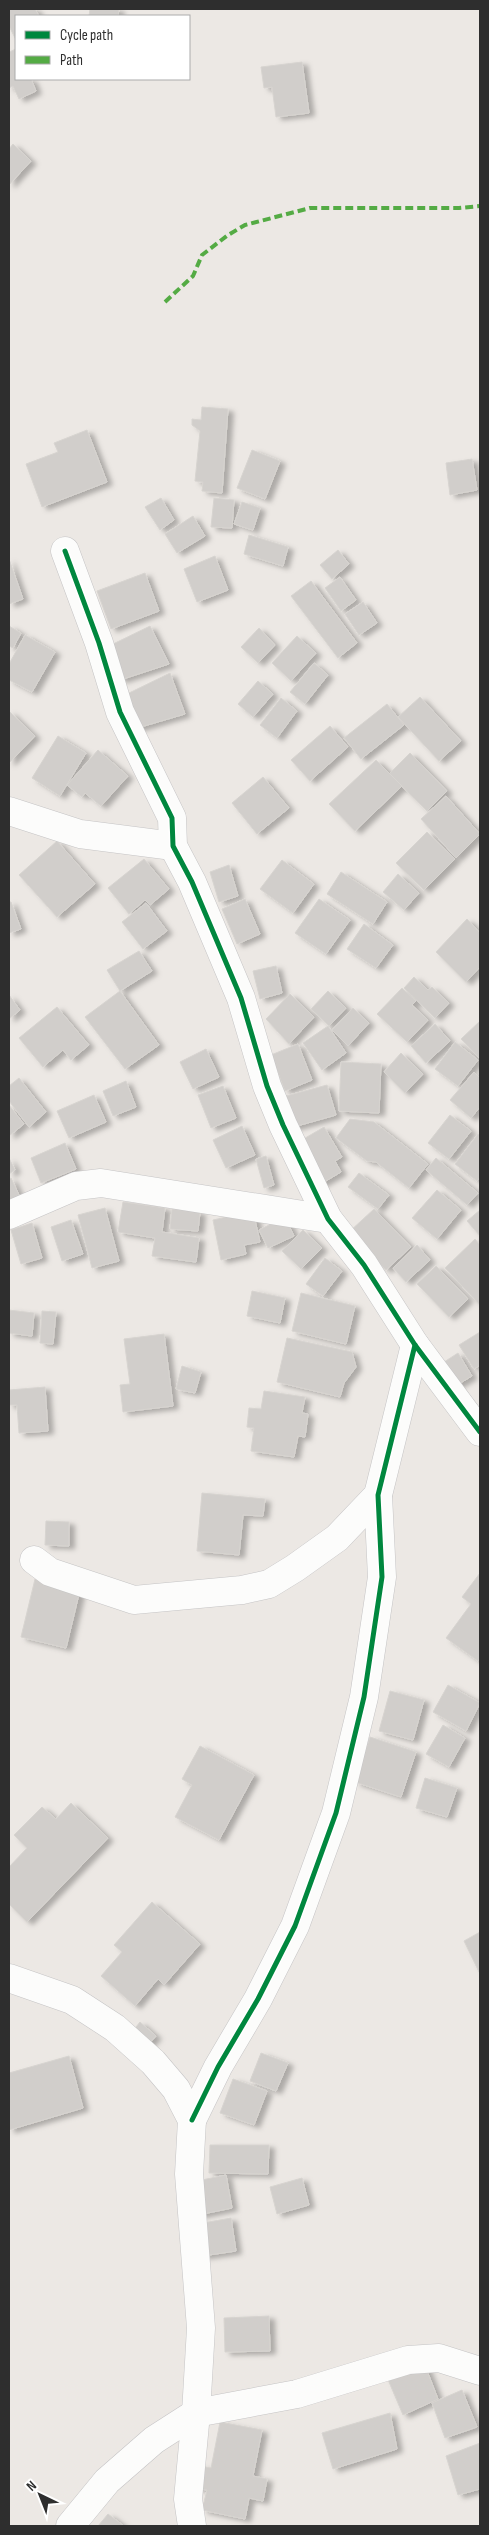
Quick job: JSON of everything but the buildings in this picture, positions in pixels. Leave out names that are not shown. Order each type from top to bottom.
[{"type":"street","points":[[66,551],[99,643],[120,712],[172,818],[173,846],[192,882],[241,998],[267,1086],[280,1117],[328,1219],[364,1265],[415,1345],[480,1432]]},
{"type":"street","points":[[9,811],[80,834],[173,846]]},
{"type":"street","points":[[9,1215],[76,1186],[101,1183],[328,1219]]},
{"type":"street","points":[[192,2526],[188,2499],[201,2328],[189,2174],[192,2120],[218,2067],[258,1999],[296,1926],[336,1813],[364,1697],[382,1577],[378,1495],[415,1345]]},
{"type":"street","points":[[34,1560],[50,1572],[134,1600],[242,1590],[269,1584],[295,1568],[337,1538],[378,1495]]},
{"type":"street","points":[[9,1978],[72,2000],[115,2028],[153,2062],[176,2089],[192,2120]]},
{"type":"street","points":[[70,2526],[107,2481],[154,2440],[196,2413],[297,2394],[408,2360],[439,2358],[480,2371]]},
{"type":"marked path","points":[[165,302],[193,276],[202,255],[228,235],[245,225],[310,208],[459,208],[480,206]]},
{"type":"cycle path","points":[[65,551],[99,643],[120,712],[172,818],[173,846],[192,882],[241,998],[267,1086],[283,1125],[328,1219],[364,1265],[415,1345],[480,1432]]},
{"type":"cycle path","points":[[192,2120],[218,2067],[258,1999],[295,1926],[336,1813],[364,1697],[382,1577],[378,1495],[415,1345]]}]
